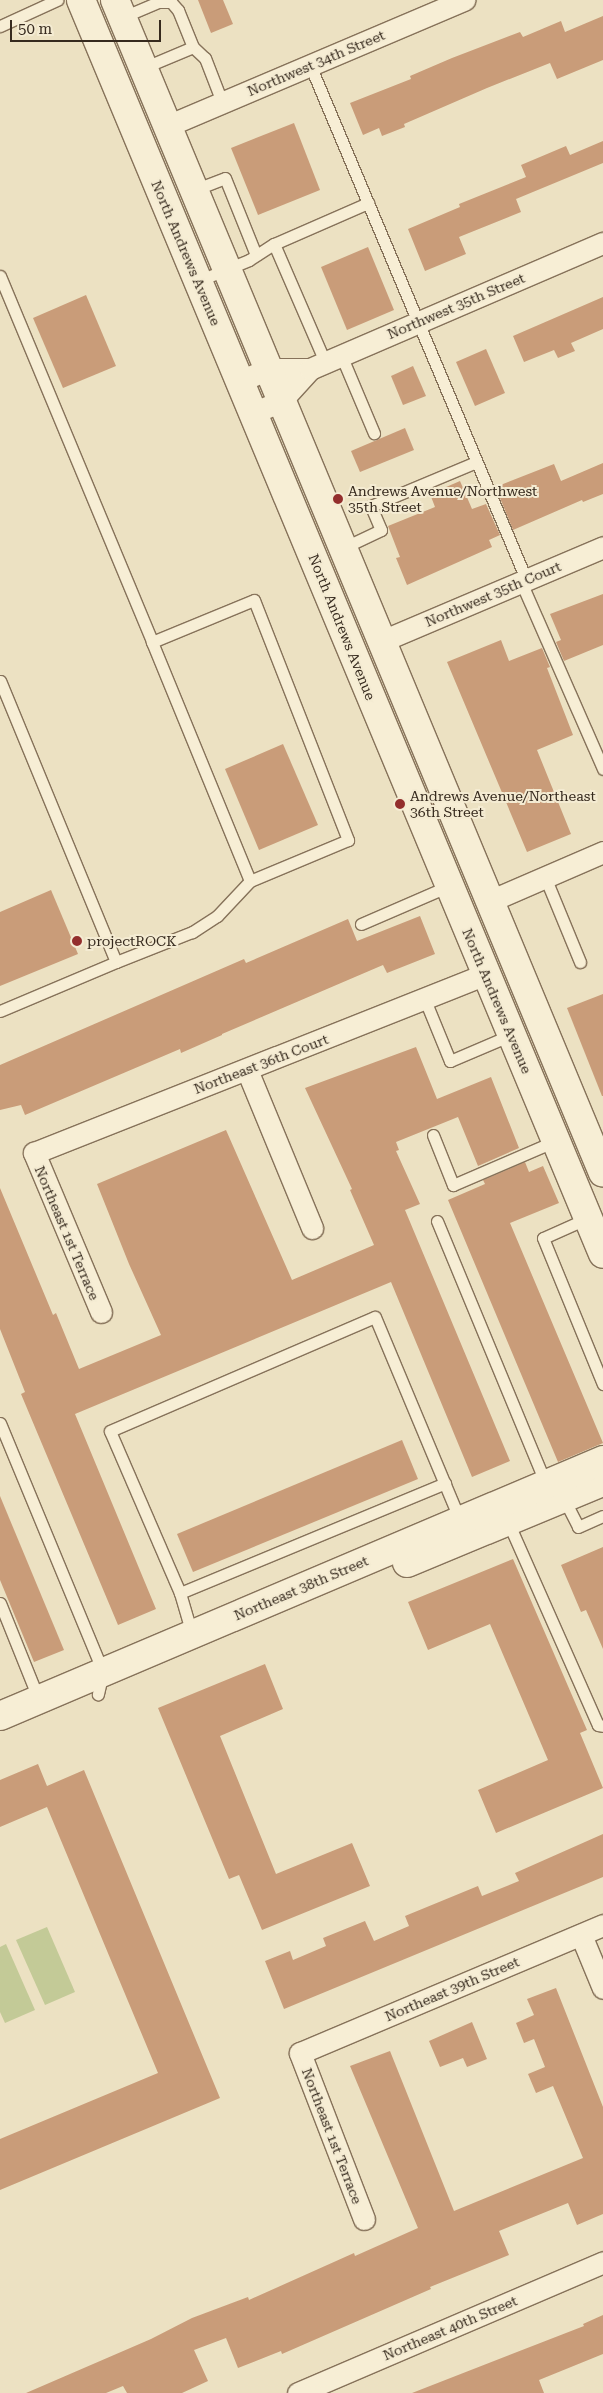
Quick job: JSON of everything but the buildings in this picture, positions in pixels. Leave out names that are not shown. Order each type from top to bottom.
[{"type":"main road","name":"North Andrews Avenue","points":[[82,0],[603,1254]]},
{"type":"main road","points":[[119,9],[603,1171]]},
{"type":"main road","points":[[449,886],[473,902],[490,901]]},
{"type":"main road","points":[[486,974],[501,976],[512,982],[531,1000]]},
{"type":"main road","name":"Northeast 38th Street","points":[[0,1716],[39,1700],[100,1683],[508,1522],[603,1460]]},
{"type":"main road","name":"Northeast 38th Street","points":[[0,1734],[192,1635],[285,1600],[460,1520],[555,1492],[603,1482]]},
{"type":"street","name":"Northwest 34th Street","points":[[167,126],[464,0]]},
{"type":"street","name":"Northwest 35th Street","points":[[240,381],[268,369],[325,362],[603,243]]},
{"type":"street","name":"Northwest 35th Street","points":[[253,413],[281,401],[325,362]]},
{"type":"street","name":"Northwest 35th Court","points":[[382,641],[603,547]]},
{"type":"street","points":[[490,901],[603,852]]},
{"type":"street","name":"Northeast 36th Court","points":[[34,1153],[425,1000],[486,974]]},
{"type":"street","points":[[247,1070],[312,1228]]},
{"type":"street","name":"Northeast 1st Terrace","points":[[34,1153],[101,1312]]},
{"type":"street","name":"Northeast 39th Street","points":[[300,2053],[603,1925]]},
{"type":"street","points":[[581,1935],[603,1988]]},
{"type":"street","name":"Northeast 1st Terrace","points":[[300,2053],[364,2219]]},
{"type":"street","name":"Northeast 40th Street","points":[[298,2393],[603,2262]]},
{"type":"lane","points":[[0,26],[57,0]]},
{"type":"lane","points":[[119,9],[159,2],[171,2],[178,10],[193,47],[206,58],[222,102]]},
{"type":"lane","points":[[143,68],[193,47]]},
{"type":"lane","points":[[310,65],[603,769]]},
{"type":"lane","points":[[194,190],[225,178],[256,255]]},
{"type":"lane","points":[[198,281],[256,255],[274,244],[368,203]]},
{"type":"lane","points":[[274,244],[325,362],[374,433]]},
{"type":"lane","points":[[0,276],[250,881]]},
{"type":"lane","points":[[342,548],[381,530],[371,506],[476,462]]},
{"type":"lane","points":[[0,1011],[192,932],[217,916],[250,881],[348,840],[254,600],[152,642]]},
{"type":"lane","points":[[0,681],[116,962]]},
{"type":"lane","points":[[545,876],[580,962]]},
{"type":"lane","points":[[361,924],[449,886]]},
{"type":"lane","points":[[425,1000],[450,1061],[511,1035]]},
{"type":"lane","points":[[433,1135],[453,1185],[555,1141]]},
{"type":"lane","points":[[588,1218],[543,1238],[603,1384]]},
{"type":"lane","points":[[437,1221],[555,1492],[578,1527],[603,1516]]},
{"type":"lane","points":[[192,1635],[180,1593],[110,1431],[375,1317],[460,1520]]},
{"type":"lane","points":[[0,1423],[100,1683]]},
{"type":"lane","points":[[180,1593],[445,1483]]},
{"type":"lane","points":[[508,1522],[598,1725],[603,1726]]},
{"type":"lane","points":[[0,1603],[39,1700]]},
{"type":"green space","points":[[47,1927],[75,1992],[45,2005],[16,1940]]},
{"type":"green space","points":[[6,1944],[35,2010],[5,2023],[0,2012],[0,1947]]},
{"type":"place","name":"Andrews Avenue/Northwest 35th Street","points":[[338,499]]},
{"type":"place","name":"Andrews Avenue/Northeast 36th Street","points":[[400,804]]},
{"type":"place","name":"projectROCK","points":[[77,941]]}]
